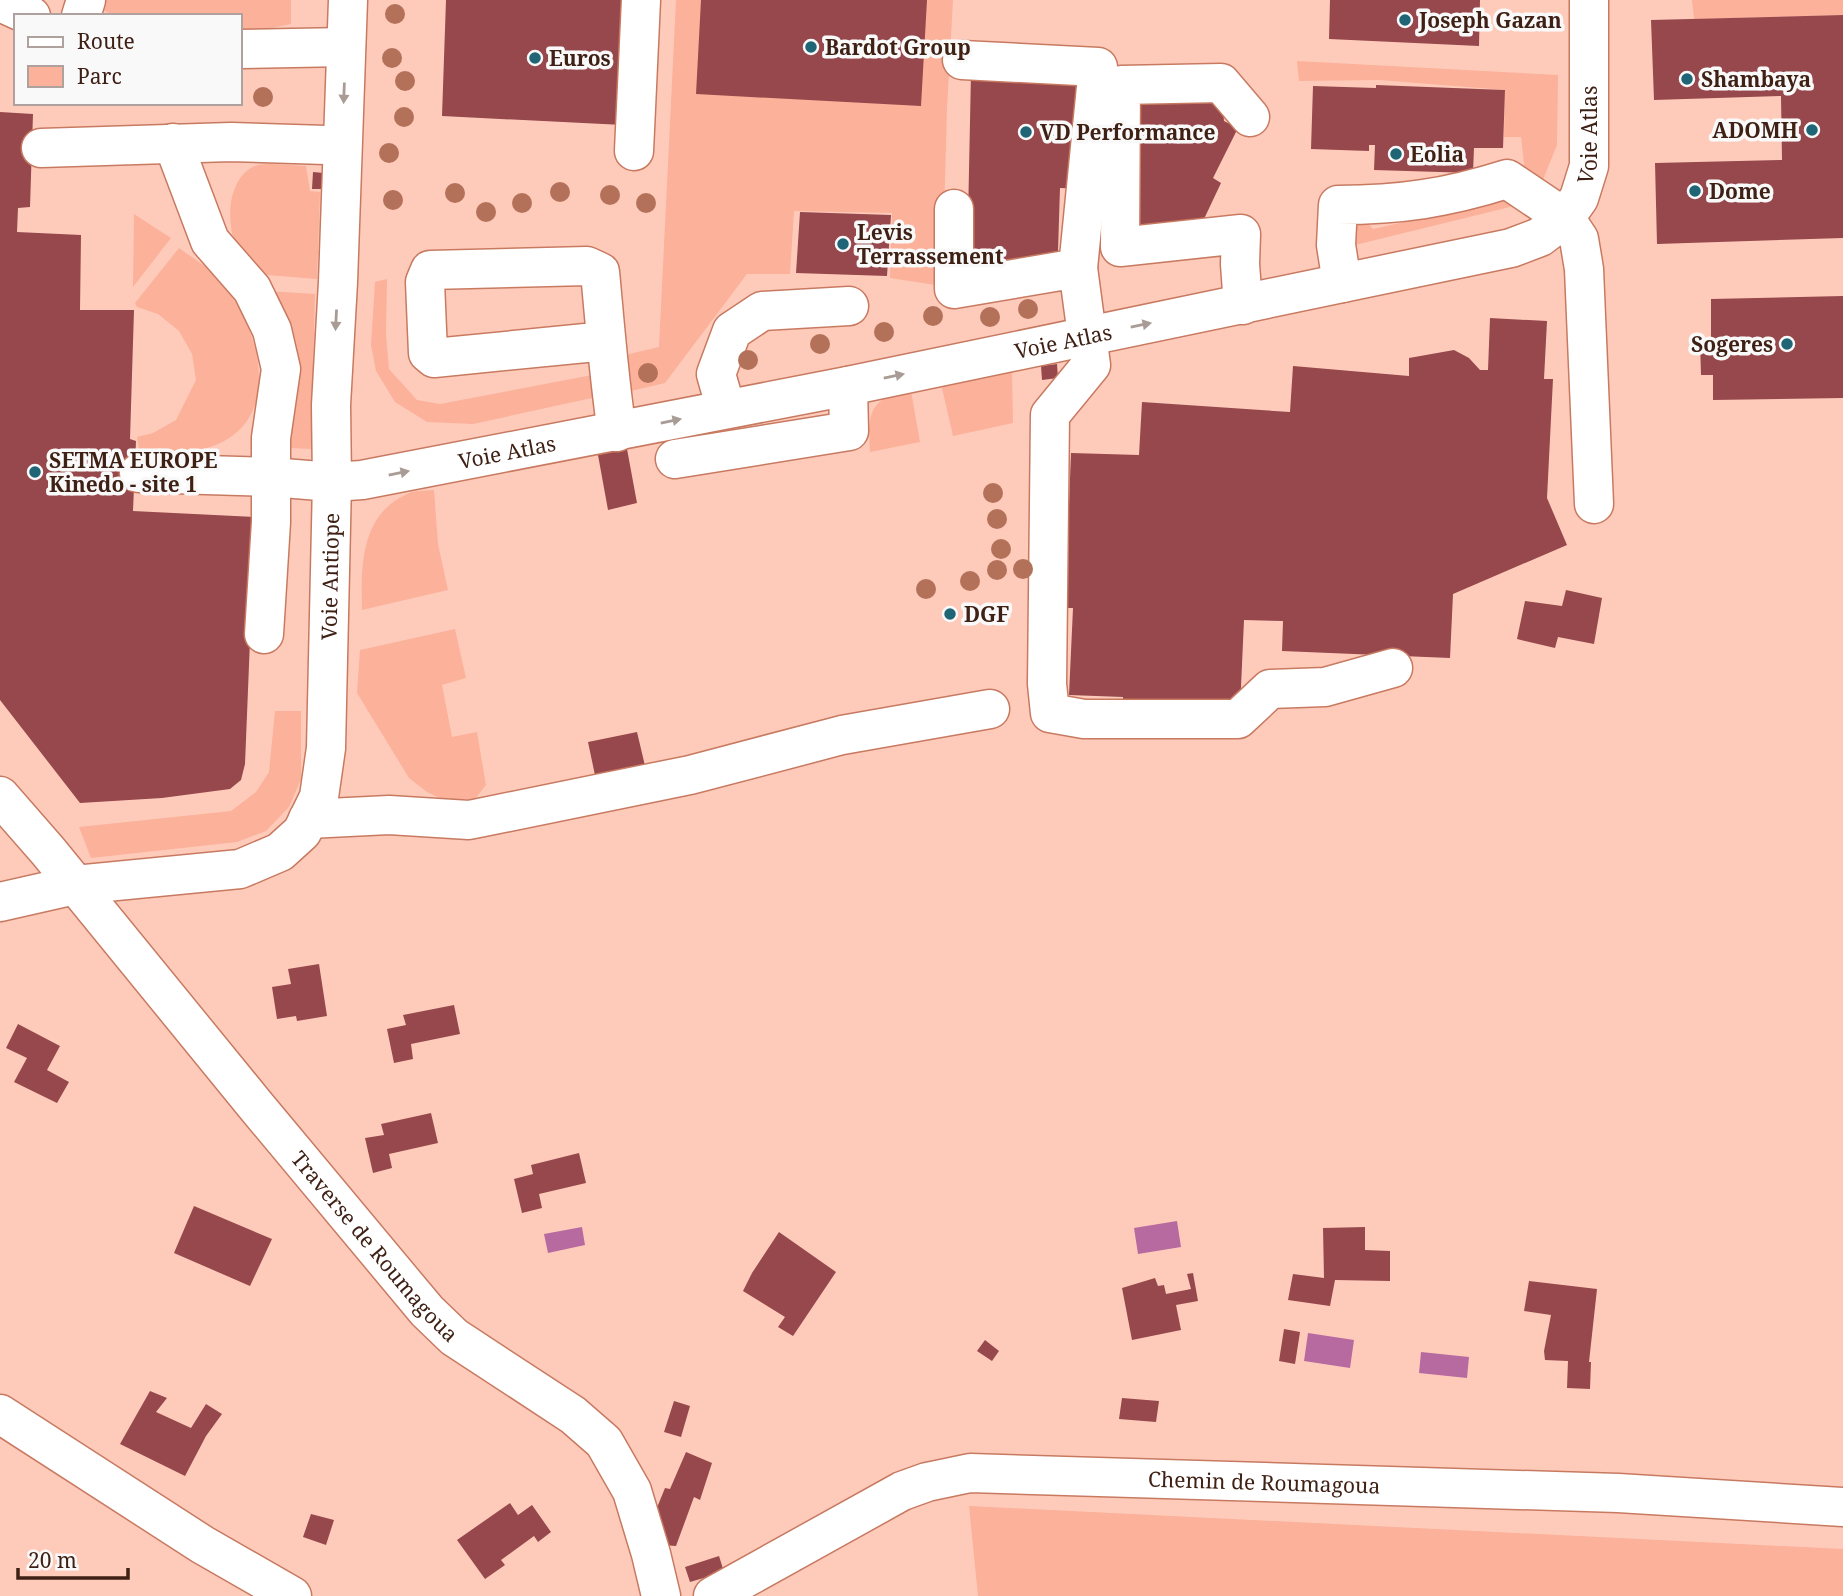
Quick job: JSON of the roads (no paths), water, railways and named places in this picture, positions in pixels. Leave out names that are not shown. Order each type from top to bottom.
[{"type":"street","name":"Voie Antiope","points":[[0,902],[75,886],[240,869],[280,852],[302,832],[319,797],[326,748],[332,482],[331,405],[348,0]]},
{"type":"street","points":[[634,151],[641,0]]},
{"type":"street","name":"Voie Atlas","points":[[139,473],[271,477],[332,482],[362,480],[848,386],[1511,248],[1540,237],[1564,218],[1579,198],[1599,139],[1589,0]]},
{"type":"street","points":[[0,2],[26,14]]},
{"type":"street","points":[[242,49],[346,47]]},
{"type":"street","points":[[962,60],[1098,67],[1078,268],[1091,365],[1050,415],[1047,684],[1050,713],[1084,719],[1238,719],[1270,690],[1325,687],[1393,668]]},
{"type":"street","points":[[1243,305],[1241,234],[1120,247],[1121,85],[1221,83],[1250,117]]},
{"type":"street","points":[[173,143],[210,241],[251,289],[272,330],[281,369],[271,438],[271,522],[264,634]]},
{"type":"street","points":[[41,148],[173,143],[342,143]]},
{"type":"street","points":[[1342,283],[1336,245],[1338,205],[1398,204],[1460,194],[1507,179],[1564,218],[1579,239],[1599,292],[1594,504]]},
{"type":"street","points":[[954,209],[954,289],[1078,268]]},
{"type":"street","points":[[606,341],[434,359],[428,353],[425,282],[430,270],[587,266],[600,272],[617,432]]},
{"type":"street","points":[[726,409],[716,373],[732,331],[762,311],[849,306]]},
{"type":"street","points":[[676,458],[849,431],[848,386]]},
{"type":"street","points":[[308,819],[389,815],[469,820],[690,775],[842,735],[990,709]]},
{"type":"street","name":"Traverse de Roumagoua","points":[[0,796],[427,1311],[454,1337],[573,1415],[604,1442],[632,1492],[661,1596]]},
{"type":"street","points":[[0,1415],[203,1545],[292,1596]]},
{"type":"street","name":"Chemin de Roumagoua","points":[[713,1596],[902,1491],[927,1482],[970,1473],[1618,1493],[1843,1507]]},
{"type":"place","name":"Joseph Gazan","points":[[1405,20]]},
{"type":"place","name":"Bardot Group","points":[[811,47]]},
{"type":"place","name":"Euros","points":[[535,58]]},
{"type":"place","name":"Shambaya","points":[[1687,79]]},
{"type":"place","name":"ADOMH","points":[[1812,130]]},
{"type":"place","name":"VD Performance","points":[[1026,132]]},
{"type":"place","name":"Eolia","points":[[1396,154]]},
{"type":"place","name":"Dome","points":[[1695,191]]},
{"type":"place","name":"Levis Terrassement","points":[[843,244]]},
{"type":"place","name":"Sogeres","points":[[1787,344]]},
{"type":"place","name":"SETMA EUROPE Kinedo - site 1","points":[[35,472]]},
{"type":"place","name":"DGF","points":[[950,614]]}]
